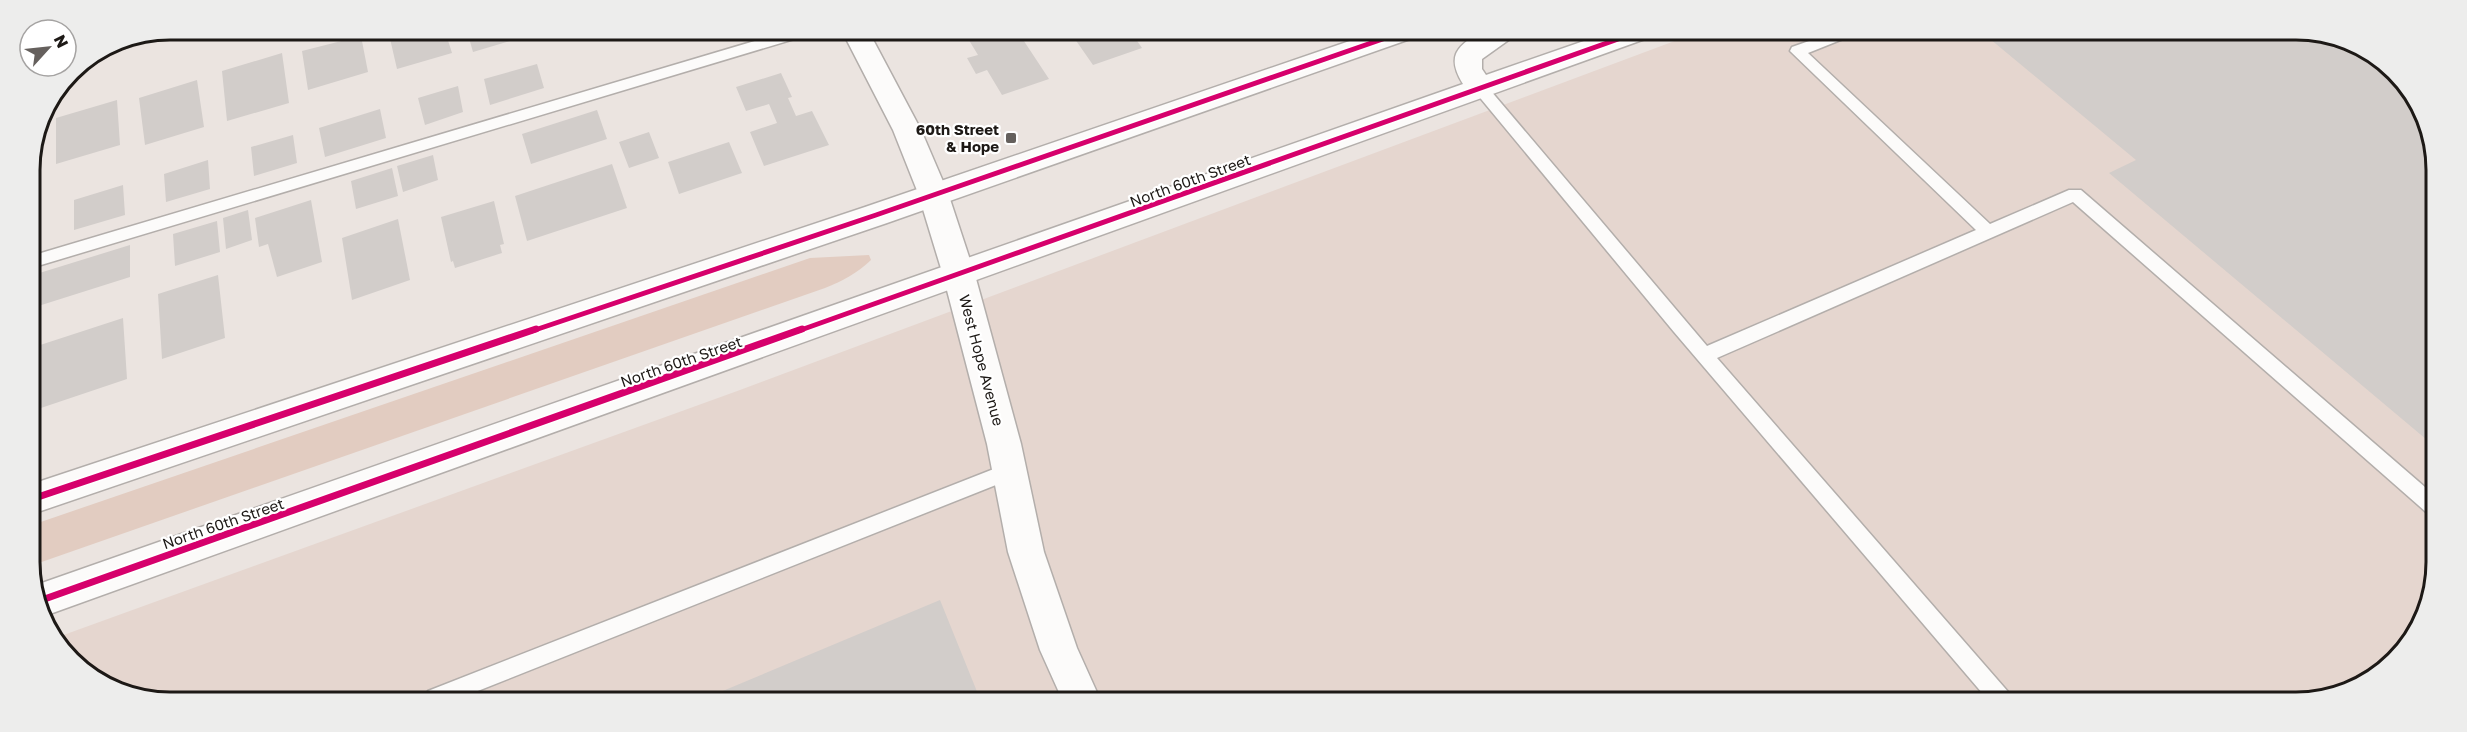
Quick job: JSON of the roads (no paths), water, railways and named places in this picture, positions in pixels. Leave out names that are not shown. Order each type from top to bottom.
[{"type":"main road","name":"West Hope Avenue","points":[[859,40],[907,130],[933,194],[959,275],[1010,471],[1026,552],[1059,650],[1078,692]]},
{"type":"main road","points":[[40,496],[876,215],[1380,40]]},
{"type":"main road","points":[[1480,88],[1468,69],[1468,56],[1488,40]]},
{"type":"main road","name":"North 60th Street","points":[[46,598],[1615,40]]},
{"type":"lane","points":[[41,259],[776,40]]},
{"type":"lane","points":[[1827,40],[1797,51],[1988,232]]},
{"type":"lane","points":[[1480,88],[1705,355],[1995,691]]},
{"type":"lane","points":[[1705,355],[2075,194],[2426,500]]},
{"type":"lane","points":[[451,692],[1010,471]]},
{"type":"place","name":"60th Street & Hope","points":[[1011,138]]}]
